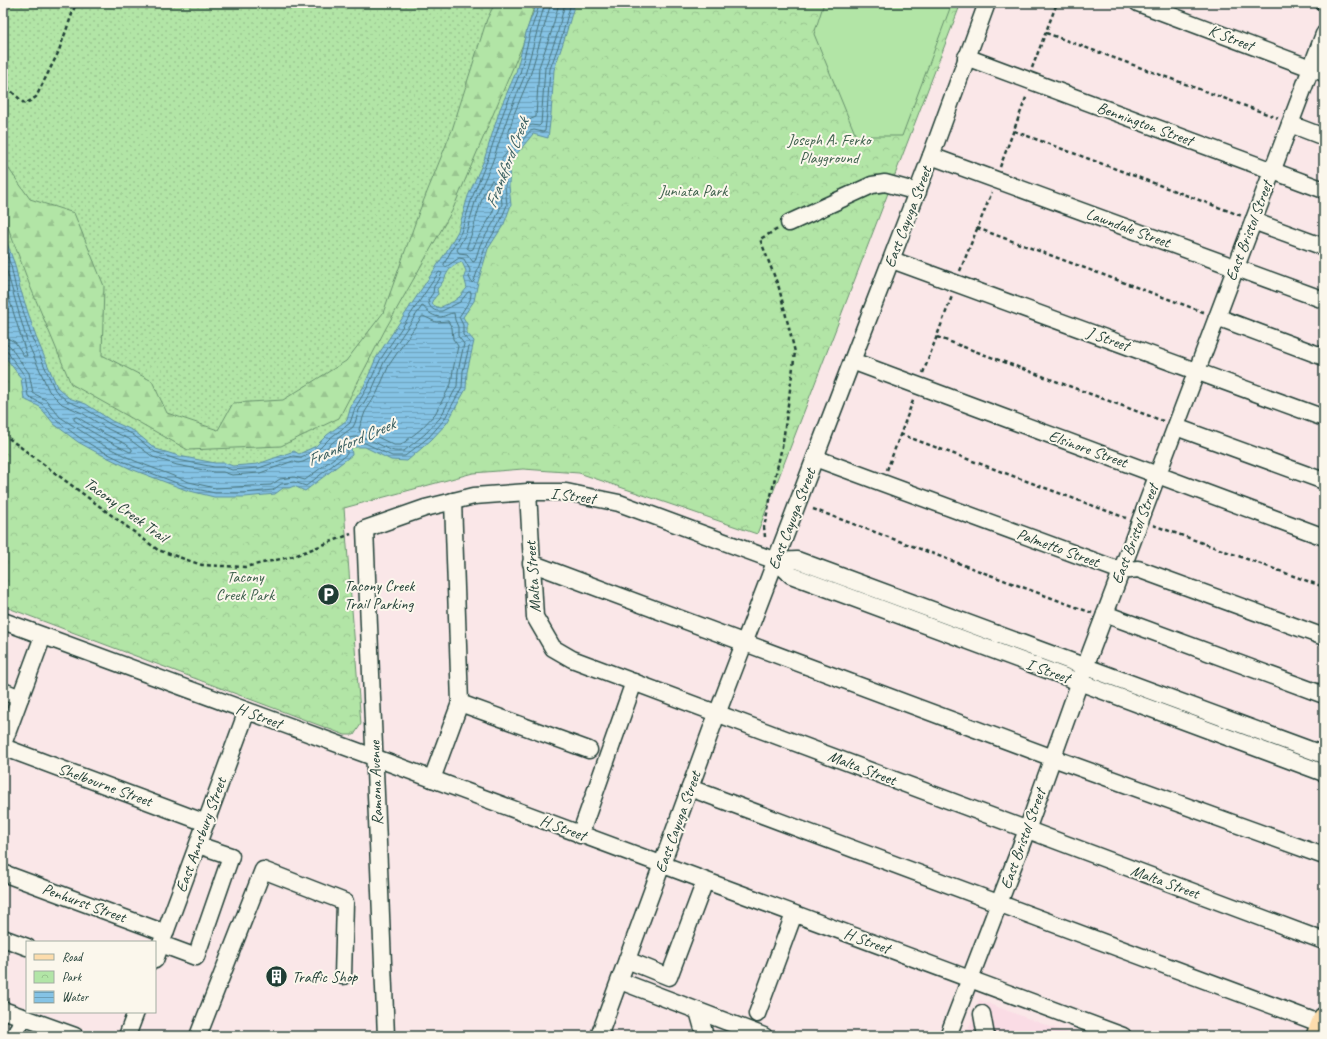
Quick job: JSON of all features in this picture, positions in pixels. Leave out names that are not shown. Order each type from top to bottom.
[{"type":"street","name":"East Cayuga Street","points":[[599,1036],[663,865],[717,714],[918,192],[966,57],[987,3]]},
{"type":"street","name":"K Street","points":[[1138,3],[1317,71]]},
{"type":"street","name":"East Bristol Street","points":[[948,1036],[1028,830],[1085,667],[1099,614],[1121,571],[1158,475],[1170,424],[1197,371],[1212,315],[1236,268],[1248,218],[1272,171],[1284,121],[1317,71],[1324,34]]},
{"type":"street","name":"Bennington Street","points":[[966,57],[1324,190]]},
{"type":"street","points":[[1284,121],[1324,137]]},
{"type":"street","name":"Lawndale Street","points":[[931,156],[1324,300]]},
{"type":"street","points":[[789,223],[872,185],[885,184],[918,192]]},
{"type":"street","points":[[1248,218],[1324,247]]},
{"type":"street","name":"J Street","points":[[892,260],[1324,418]]},
{"type":"street","points":[[1212,315],[1324,357]]},
{"type":"street","name":"Elsinore Street","points":[[852,361],[1324,536]]},
{"type":"street","points":[[1170,424],[1324,481]]},
{"type":"street","name":"Palmetto Street","points":[[815,458],[1121,571],[1138,569],[1324,637]]},
{"type":"street","name":"I Street","points":[[365,529],[426,508],[474,496],[528,492],[566,492],[619,503],[776,561],[791,575],[1324,773]]},
{"type":"street","name":"Malta Street","points":[[528,492],[535,617],[553,648],[572,659],[1324,941]]},
{"type":"street","points":[[432,779],[460,703],[453,501]]},
{"type":"street","name":"Ramona Avenue","points":[[365,529],[376,758],[386,1036]]},
{"type":"street","name":"I Street","points":[[776,561],[797,560],[1324,755]]},
{"type":"street","points":[[531,562],[1053,758],[1324,856]]},
{"type":"street","points":[[1099,614],[1324,695]]},
{"type":"street","name":"H Street","points":[[3,621],[1123,1036]]},
{"type":"street","points":[[3,744],[43,636]]},
{"type":"street","points":[[580,834],[634,682]]},
{"type":"street","points":[[3,691],[20,698]]},
{"type":"street","points":[[460,703],[589,750]]},
{"type":"street","name":"East Annsbury Street","points":[[156,957],[247,711]]},
{"type":"street","name":"Shelbourne Street","points":[[3,747],[206,823]]},
{"type":"street","points":[[690,788],[1321,1026]]},
{"type":"street","name":"Penhurst Street","points":[[3,873],[163,939],[196,957],[231,856],[198,845]]},
{"type":"street","points":[[198,1036],[263,870],[345,902],[343,976]]},
{"type":"street","points":[[627,960],[670,977],[705,881]]},
{"type":"street","points":[[757,1014],[794,914]]},
{"type":"street","points":[[3,938],[26,947]]},
{"type":"street","points":[[620,981],[764,1036]]},
{"type":"street","points":[[3,1010],[75,1036]]},
{"type":"street","points":[[698,1011],[705,1036]]},
{"type":"street","points":[[127,1036],[136,1013]]},
{"type":"street","points":[[982,1014],[986,1036]]},
{"type":"street","points":[[16,1036],[23,1017]]},
{"type":"path","points":[[3,73],[9,89],[25,104],[36,97],[58,53],[76,3]]},
{"type":"path","points":[[1031,73],[1057,3]]},
{"type":"path","points":[[1302,3],[1319,9]]},
{"type":"path","points":[[1046,33],[1284,121]]},
{"type":"path","points":[[998,171],[1029,91]]},
{"type":"path","points":[[1014,132],[1248,218]]},
{"type":"path","points":[[960,271],[993,188]]},
{"type":"path","points":[[765,537],[764,527],[783,442],[795,352],[780,288],[760,239],[789,223]]},
{"type":"path","points":[[977,228],[1212,315]]},
{"type":"path","points":[[921,378],[953,294]]},
{"type":"path","points":[[937,337],[1170,424]]},
{"type":"path","points":[[885,474],[915,394]]},
{"type":"path","name":"Tacony Creek Trail","points":[[3,434],[158,550],[202,565],[245,567],[294,556],[365,529]]},
{"type":"path","points":[[900,434],[1128,519]]},
{"type":"path","points":[[813,509],[1099,614]]},
{"type":"path","points":[[1153,525],[1324,588]]},
{"type":"shaded area","points":[[979,1000],[1075,1036],[966,1036]]},
{"type":"green space","points":[[3,3],[558,3],[469,287],[404,419],[259,483],[156,463],[71,408],[21,335],[3,276]]},
{"type":"green space","points":[[495,3],[535,3],[523,44],[452,211],[386,328],[339,418],[281,446],[188,450],[71,384],[30,286],[3,214],[3,93],[6,97],[4,162],[30,199],[74,213],[104,286],[102,355],[152,381],[167,413],[218,430],[233,403],[283,400],[346,361],[383,313],[419,212],[452,130],[487,19]]},
{"type":"green space","name":"Juniata Park","points":[[558,3],[961,3],[757,534],[579,473],[523,469],[473,473],[344,508],[361,724],[354,735],[345,735],[3,606],[3,276],[21,335],[71,408],[156,463],[259,483],[353,444],[469,287]]},
{"type":"green space","points":[[824,3],[952,3],[902,136],[856,136],[814,34]]},
{"type":"water","name":"Frankford Creek","points":[[537,3],[575,3],[554,70],[548,138],[533,134],[510,162],[509,186],[511,205],[504,224],[488,249],[474,301],[463,317],[467,324],[467,333],[474,341],[467,372],[466,389],[447,423],[431,440],[407,461],[391,460],[365,447],[351,447],[352,455],[305,491],[294,486],[283,488],[275,494],[245,497],[214,497],[186,490],[131,469],[96,452],[78,442],[54,424],[40,407],[24,399],[21,378],[6,358],[3,347],[3,232],[15,265],[20,288],[36,337],[57,387],[69,398],[86,404],[112,421],[134,431],[156,449],[179,456],[215,463],[225,463],[233,466],[258,464],[294,451],[299,454],[316,446],[327,435],[347,420],[351,406],[364,386],[376,358],[446,252],[458,231],[468,196],[484,160],[500,109],[516,72],[527,29]],"holes":[[[462,262],[466,271],[464,277],[467,288],[460,296],[454,301],[440,308],[433,305],[432,301],[438,294],[437,289],[441,285],[449,270]]]},
{"type":"place","name":"Tacony Creek Trail Parking","points":[[328,595]]},
{"type":"place","name":"Traffic Shop","points":[[276,977]]},
{"type":"park label","name":"Joseph A. Ferko Playground","points":[[829,149]]},
{"type":"park label","name":"Tacony Creek Park","points":[[245,586]]}]
